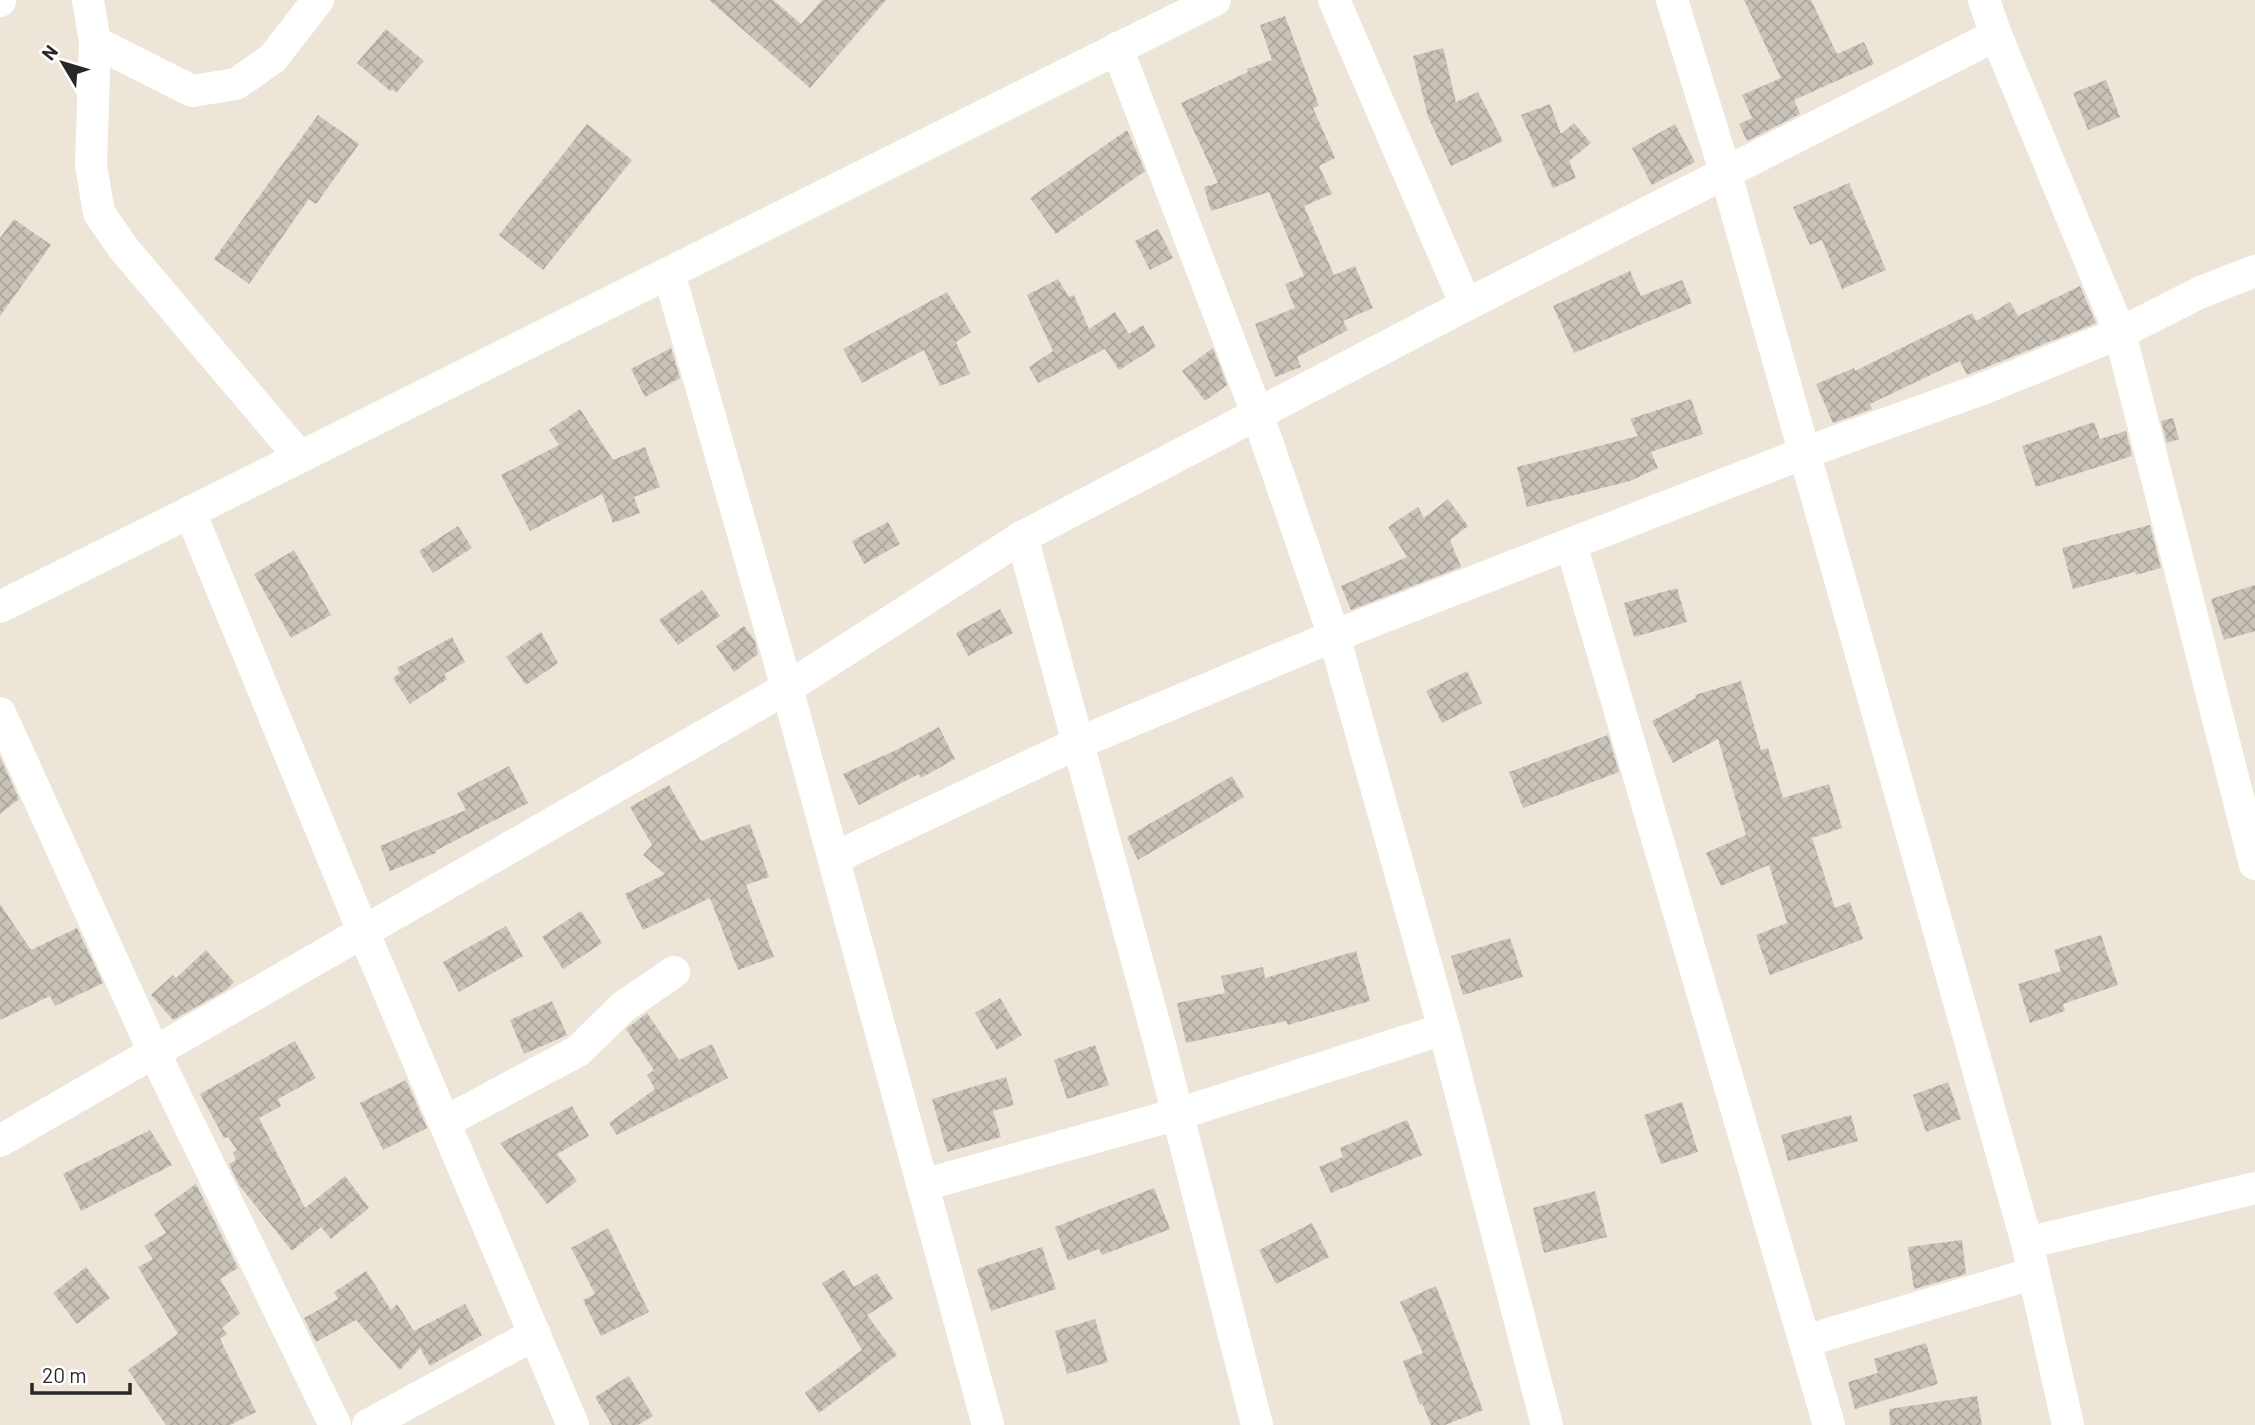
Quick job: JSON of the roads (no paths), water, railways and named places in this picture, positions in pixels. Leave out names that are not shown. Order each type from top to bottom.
[{"type":"street","points":[[95,42],[192,91],[236,84],[273,58],[318,0]]},
{"type":"street","points":[[1334,0],[1466,304]]},
{"type":"street","points":[[1672,0],[1725,171],[2031,1258],[2068,1425]]},
{"type":"street","points":[[1984,0],[1996,35],[2120,333],[2255,864]]},
{"type":"street","points":[[89,1],[95,42],[91,165],[99,213],[124,249],[300,457]]},
{"type":"street","points":[[0,607],[1118,48],[1195,4]]},
{"type":"street","points":[[0,1141],[787,688],[1022,537],[1466,304],[1996,35]]},
{"type":"street","points":[[1118,48],[1257,413],[1334,636],[1444,1029],[1547,1425]]},
{"type":"street","points":[[834,858],[1078,743],[1334,636],[1804,453],[1985,388],[2120,333],[2201,292],[2255,271]]},
{"type":"street","points":[[669,273],[787,688],[989,1425]]},
{"type":"street","points":[[190,512],[363,931],[573,1425]]},
{"type":"street","points":[[1022,537],[1178,1114],[1256,1425]]},
{"type":"street","points":[[1571,544],[1829,1425]]},
{"type":"street","points":[[0,713],[154,1052],[335,1425]]},
{"type":"street","points":[[446,1122],[578,1051],[623,1007],[674,972]]},
{"type":"street","points":[[923,1185],[1178,1114],[1444,1029]]},
{"type":"street","points":[[1805,1341],[2031,1258],[2255,1188]]},
{"type":"street","points":[[368,1425],[534,1334]]}]
